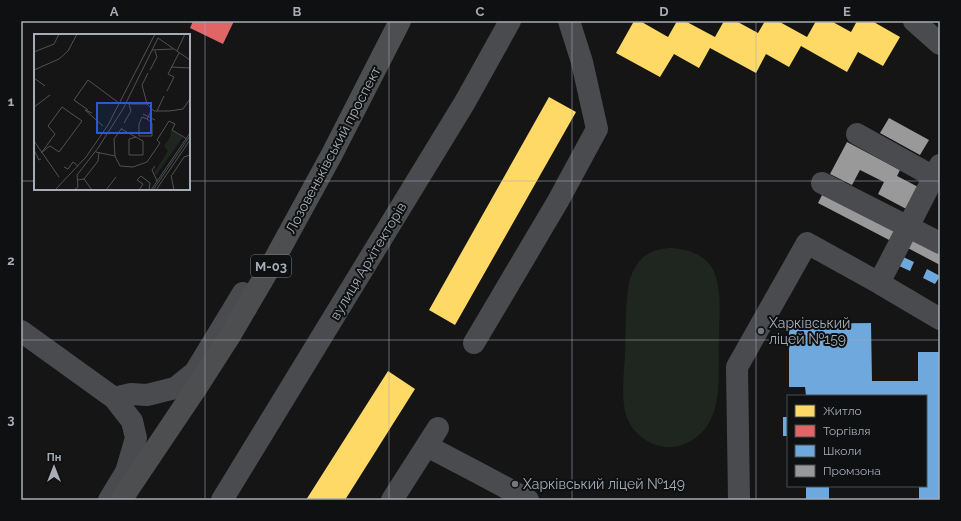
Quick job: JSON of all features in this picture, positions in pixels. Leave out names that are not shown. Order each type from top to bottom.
[{"type":"highway","name":"Лозовеньківський проспект","points":[[122,500],[231,334],[273,262],[332,154],[394,26]]},
{"type":"street","name":"вулиця Архітекторів","points":[[222,500],[465,102],[510,21]]},
{"type":"street","points":[[474,343],[558,201],[597,129],[582,62],[569,21]]},
{"type":"street","points":[[914,21],[940,44]]},
{"type":"street","points":[[857,134],[937,171],[879,283]]},
{"type":"street","points":[[822,183],[940,243]]},
{"type":"street","points":[[739,500],[737,367],[807,243],[940,319]]},
{"type":"street","points":[[114,398],[131,394],[147,395],[175,388],[195,372],[247,286],[273,262]]},
{"type":"street","points":[[21,331],[114,398],[132,421],[136,438],[126,472],[109,500]]},
{"type":"street","points":[[392,500],[433,437],[487,478],[500,483],[528,500]]},
{"type":"shaded area","points":[[671,248],[693,252],[703,258],[711,266],[715,273],[720,305],[719,380],[714,412],[703,431],[689,442],[678,446],[665,447],[646,440],[631,426],[624,405],[623,387],[626,306],[628,287],[631,277],[637,265],[649,253]]},
{"type":"building: Житло","points":[[634,21],[640,21],[668,37],[677,21],[685,21],[715,37],[724,21],[736,21],[758,33],[765,21],[778,21],[807,37],[816,21],[831,21],[851,32],[857,21],[872,21],[900,37],[883,66],[858,52],[847,72],[801,46],[789,67],[766,54],[756,73],[710,48],[699,68],[674,54],[660,77],[616,53]]},
{"type":"building: Житло","points":[[549,97],[576,112],[455,325],[429,310]]},
{"type":"building: Житло","points":[[388,371],[415,389],[345,500],[306,500]]},
{"type":"building: Торгівля","points":[[193,21],[234,21],[223,44],[190,28]]},
{"type":"building: Школи","points":[[901,256],[914,262],[910,271],[897,265]]},
{"type":"building: Школи","points":[[927,269],[940,276],[935,284],[923,278]]},
{"type":"building: Школи","points":[[871,323],[872,381],[918,381],[918,352],[940,352],[940,500],[919,500],[919,487],[927,487],[927,395],[806,395],[805,387],[789,387],[789,324]]},
{"type":"building: Школи","points":[[783,417],[787,417],[787,436],[783,436]]},
{"type":"building: Школи","points":[[806,487],[829,487],[829,500],[806,500]]},
{"type":"building: Промзона","points":[[889,118],[929,140],[920,155],[880,133]]},
{"type":"building: Промзона","points":[[847,142],[900,170],[897,176],[924,190],[912,212],[878,194],[884,182],[860,170],[852,185],[830,174]]},
{"type":"building: Промзона","points":[[824,191],[899,230],[893,242],[818,203]]},
{"type":"building: Промзона","points":[[912,231],[940,246],[940,265],[904,246]]},
{"type":"place","name":"Харківський ліцей №159","points":[[761,331]]},
{"type":"place","name":"Харківський ліцей №149","points":[[515,484]]}]
